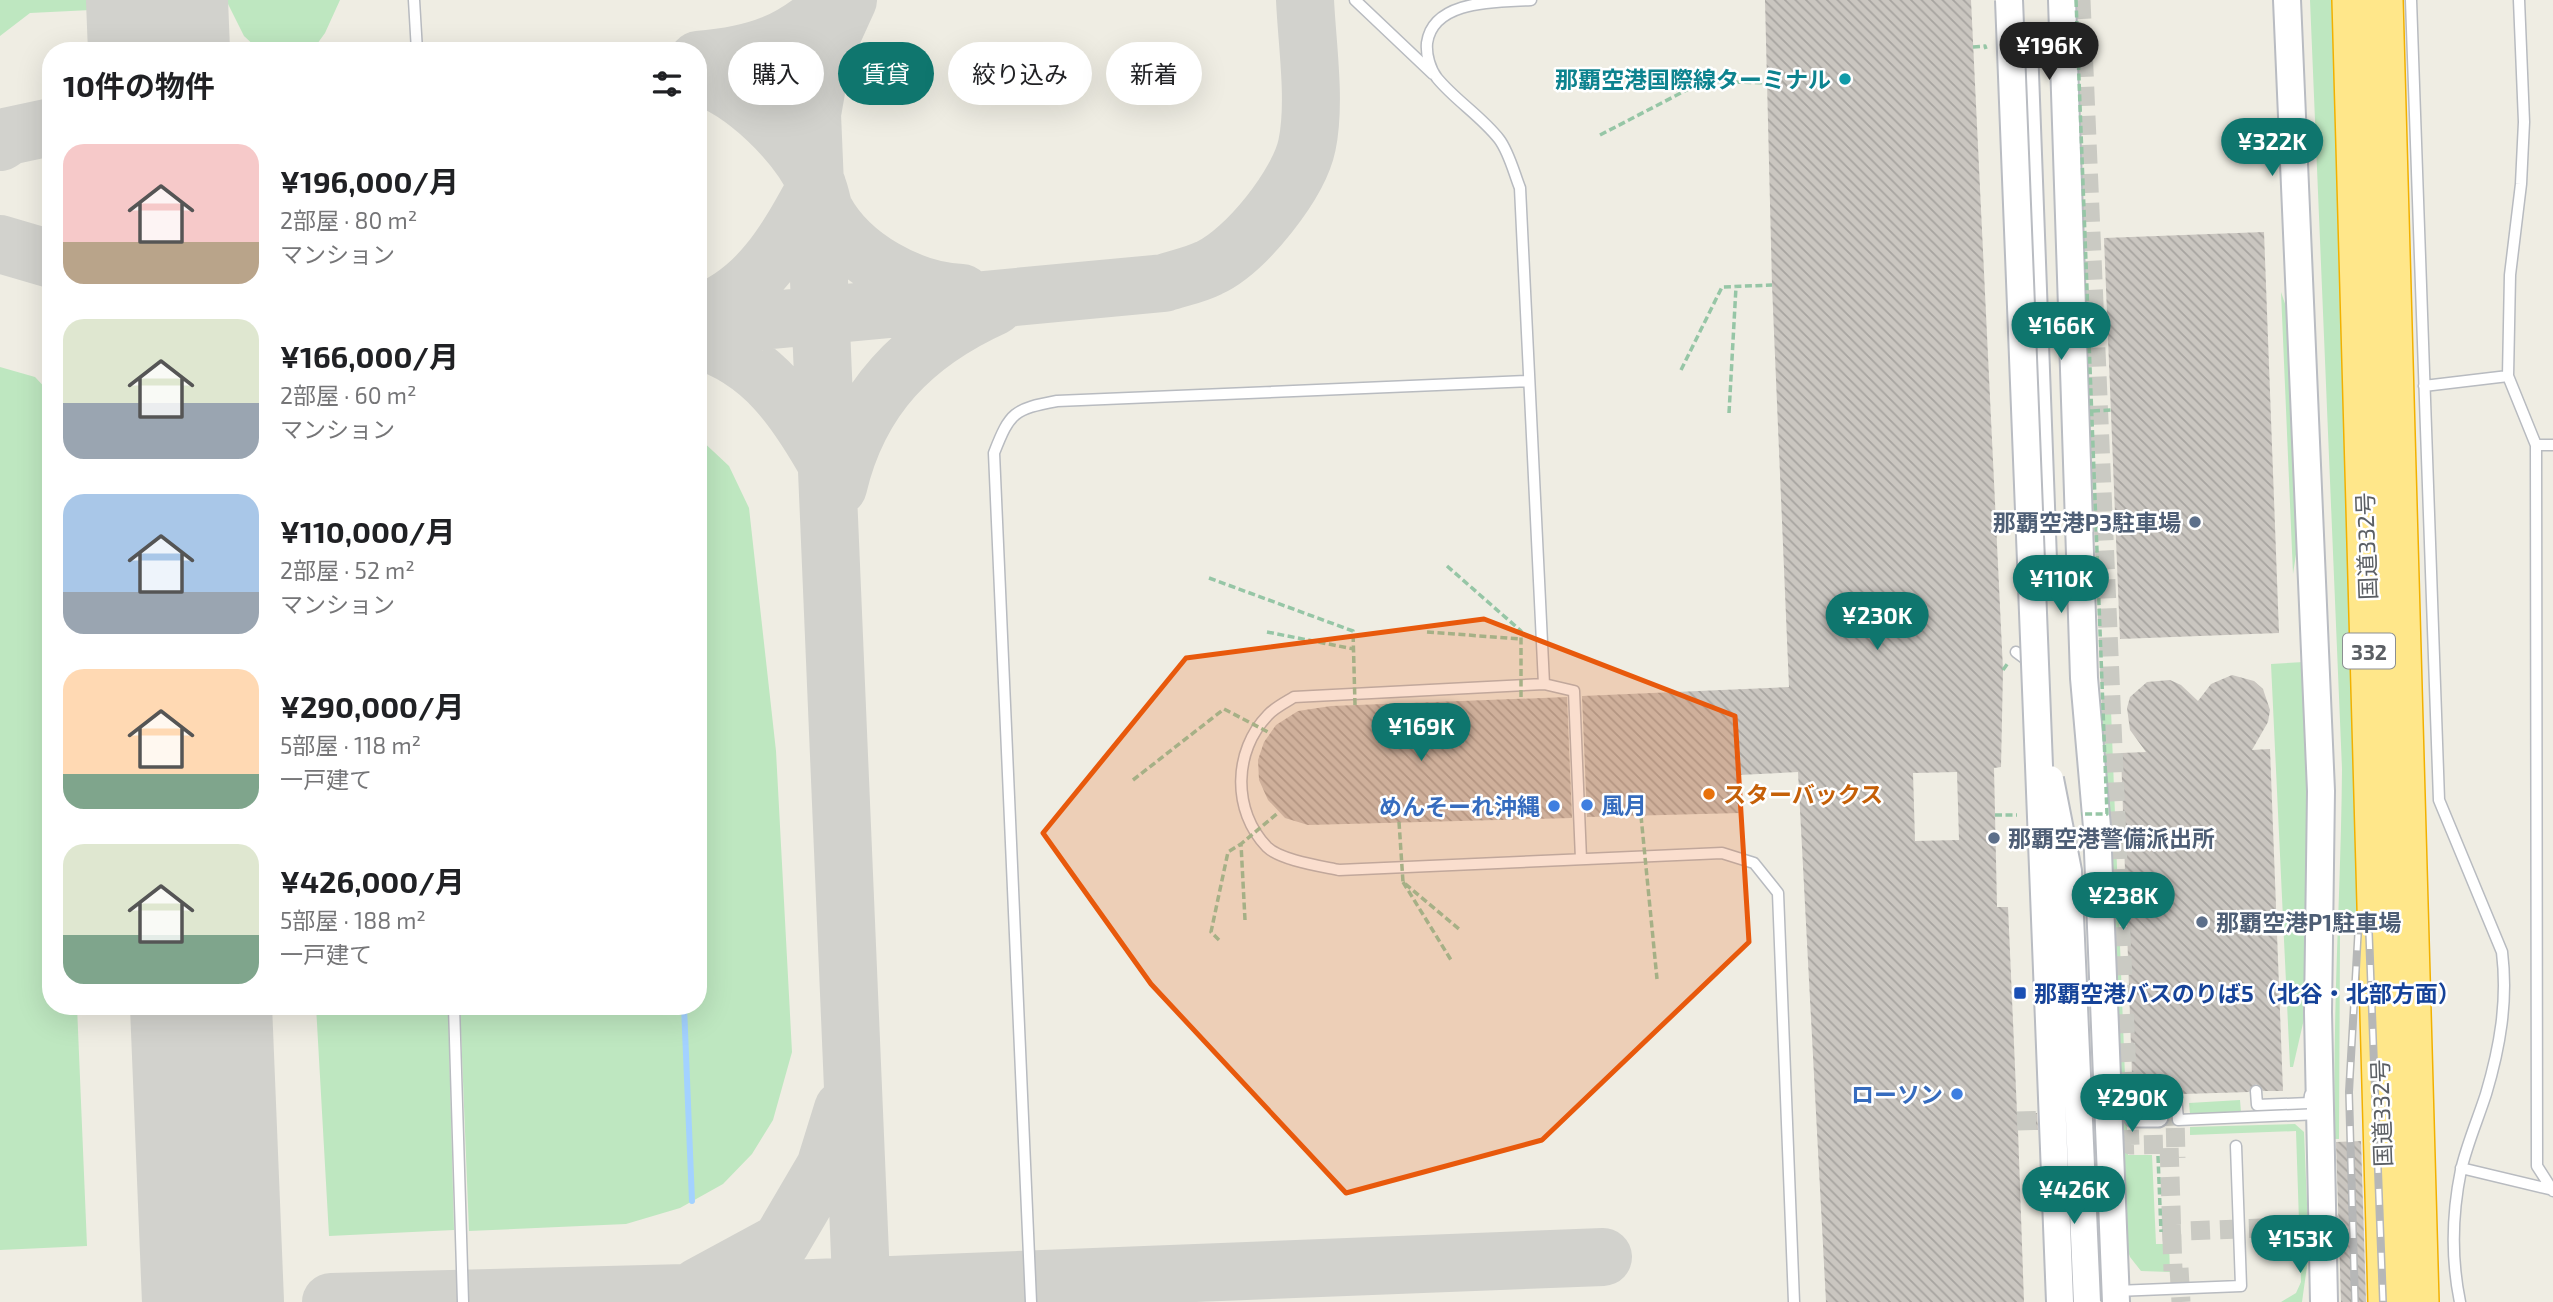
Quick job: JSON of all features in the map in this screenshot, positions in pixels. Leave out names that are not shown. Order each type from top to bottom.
[{"type":"highway","name":"国道332号","points":[[2350,0],[2386,1302]]},
{"type":"highway","name":"国道332号","points":[[2385,0],[2421,1302]]},
{"type":"street","points":[[2009,0],[2034,705],[2060,1302]]},
{"type":"street","points":[[2022,0],[2043,561],[2024,658],[2026,756],[2053,1302]]},
{"type":"street","points":[[2062,0],[2084,678],[2096,827],[2115,1297]]},
{"type":"street","points":[[2287,0],[2321,791],[2319,1069],[2324,1302]]},
{"type":"street","points":[[2034,705],[2068,871],[2087,1302]]},
{"type":"street","points":[[2134,1117],[2158,1116]]},
{"type":"lane","points":[[414,0],[416,42]]},
{"type":"lane","points":[[1355,0],[1476,113],[1501,142],[1520,188],[1544,684]]},
{"type":"lane","points":[[1437,78],[1426,54],[1428,36],[1440,17],[1456,6],[1472,3],[1531,0]]},
{"type":"lane","points":[[2411,0],[2439,800],[2502,952],[2506,979],[2502,1034],[2461,1168],[2453,1215],[2455,1276],[2460,1302]]},
{"type":"lane","points":[[2519,0],[2524,122],[2521,184],[2510,275],[2508,376],[2536,444],[2537,1166],[2551,1190]]},
{"type":"lane","points":[[2424,386],[2508,376]]},
{"type":"lane","points":[[1031,1302],[994,453],[1005,424],[1024,407],[1057,401],[1529,381]]},
{"type":"lane","points":[[2536,444],[2553,445]]},
{"type":"lane","points":[[1581,859],[1574,691],[1544,684],[1294,697],[1267,715],[1247,749],[1238,786],[1245,811],[1268,848],[1300,861],[1339,870],[1722,853],[1754,863],[1778,893],[1794,1302]]},
{"type":"lane","points":[[454,1015],[463,1302]]},
{"type":"lane","points":[[2256,1091],[2257,1105],[2309,1103],[2310,1084],[2319,1069]]},
{"type":"lane","points":[[2176,1094],[2178,1120],[2320,1114]]},
{"type":"lane","points":[[2115,1297],[2241,1286],[2236,1146]]},
{"type":"lane","points":[[2461,1168],[2551,1190]]},
{"type":"path","points":[[2070,814],[2107,814],[2077,0]]},
{"type":"path","points":[[1600,135],[1704,81],[1768,83]]},
{"type":"path","points":[[1681,370],[1722,287],[1772,285]]},
{"type":"path","points":[[1729,413],[1736,287]]},
{"type":"path","points":[[2093,411],[2111,410]]},
{"type":"path","points":[[1447,566],[1521,631],[1521,698]]},
{"type":"path","points":[[1209,578],[1353,631],[1355,705]]},
{"type":"path","points":[[1267,632],[1354,649]]},
{"type":"path","points":[[1427,632],[1521,639]]},
{"type":"path","points":[[1133,780],[1224,709],[1270,733]]},
{"type":"path","points":[[1219,940],[1211,932],[1228,852],[1279,811]]},
{"type":"path","points":[[1995,815],[2020,815]]},
{"type":"path","points":[[1641,816],[1657,979]]},
{"type":"path","points":[[1399,822],[1403,882],[1451,960]]},
{"type":"path","points":[[1241,844],[1245,920]]},
{"type":"path","points":[[1403,882],[1459,929]]},
{"type":"path","points":[[2158,1157],[2161,1232]]},
{"type":"highlighted area","points":[[1484,619],[1735,716],[1749,942],[1542,1140],[1346,1193],[1151,984],[1043,833],[1186,658]]},
{"type":"green space","points":[[0,0],[90,0],[91,10],[30,13],[0,36]]},
{"type":"green space","points":[[226,0],[340,0],[318,42],[250,42],[244,36]]},
{"type":"green space","points":[[2310,0],[2340,0],[2370,927],[2353,926],[2353,933],[2340,933],[2339,1139],[2335,1139],[2335,1046],[2342,769]]},
{"type":"green space","points":[[2281,292],[2291,321],[2299,535],[2293,574]]},
{"type":"green space","points":[[0,367],[35,377],[42,384],[42,1015],[77,1015],[87,1246],[0,1250]]},
{"type":"green space","points":[[707,445],[729,466],[749,508],[776,751],[792,1052],[773,1120],[752,1154],[723,1184],[680,1208],[626,1224],[469,1231],[460,1015],[707,1015]]},
{"type":"green space","points":[[2304,662],[2309,801],[2304,1019],[2293,1067],[2290,1067],[2271,664]]},
{"type":"green space","points":[[2102,710],[2111,710],[2128,1155],[2152,1155],[2156,1244],[2169,1244],[2170,1272],[2141,1271],[2130,1257],[2123,1236]]},
{"type":"green space","points":[[317,1015],[448,1015],[454,1230],[329,1236]]},
{"type":"green space","points":[[2240,1100],[2241,1112],[2190,1114],[2189,1103]]},
{"type":"green space","points":[[2295,1124],[2304,1132],[2309,1252],[2302,1302],[2281,1302],[2296,1293],[2301,1282],[2296,1131],[2190,1135],[2190,1127]]},
{"type":"building","points":[[1765,0],[1971,0],[2003,670],[2001,767],[1994,768],[1997,907],[2008,907],[2017,1113],[2037,1113],[2038,1130],[2018,1130],[2024,1302],[1826,1302],[1798,772],[1739,775],[1740,813],[1587,817],[1582,696],[1789,687],[1772,285]],"holes":[[[1957,772],[1959,840],[1915,841],[1913,773]]]},
{"type":"building","name":"那覇空港P3駐車場","points":[[2264,232],[2279,633],[2120,639],[2104,238]]},
{"type":"building","name":"那覇空港P1駐車場","points":[[2232,675],[2254,681],[2263,689],[2270,710],[2268,722],[2252,750],[2270,749],[2283,1091],[2263,1091],[2256,1084],[2249,1092],[2183,1094],[2175,1088],[2169,1095],[2158,1095],[2158,1105],[2133,1105],[2121,753],[2146,752],[2130,730],[2127,708],[2130,697],[2147,682],[2170,680],[2181,685],[2198,701],[2211,684]]},
{"type":"building","points":[[1567,697],[1572,818],[1308,825],[1285,818],[1268,800],[1259,780],[1258,760],[1264,742],[1276,725],[1298,711],[1331,706]]},
{"type":"building","points":[[2361,1141],[2366,1302],[2341,1302],[2336,1142]]},
{"type":"waterway","points":[[684,1015],[692,1201]]},
{"type":"taxiway","points":[[707,59],[757,50],[774,44],[806,26],[837,0]]},
{"type":"taxiway","points":[[848,0],[822,57],[812,114],[862,1302]]},
{"type":"taxiway","points":[[707,326],[1164,283],[1209,268],[1239,247],[1269,215],[1302,161],[1307,145],[1311,110],[1305,0]]},
{"type":"taxiway","points":[[707,80],[750,105],[783,136],[808,169],[825,211],[836,228],[866,257],[923,286],[962,293]]},
{"type":"taxiway","points":[[0,142],[9,136],[42,129]]},
{"type":"taxiway","points":[[707,310],[738,292],[770,262],[817,185]]},
{"type":"taxiway","points":[[0,244],[42,256]]},
{"type":"taxiway","points":[[838,487],[847,455],[860,426],[875,400],[894,377],[939,337],[995,306]]},
{"type":"taxiway","points":[[707,344],[741,360],[776,390],[804,426],[828,466]]},
{"type":"taxiway","points":[[698,1287],[781,1242],[825,1167],[843,1109]]},
{"type":"taxiway","points":[[331,1302],[686,1293],[1603,1257]]},
{"type":"runway","points":[[157,0],[159,42]]},
{"type":"runway","points":[[201,1015],[213,1302]]},
{"type":"tunnel","points":[[2081,0],[2130,1145],[2169,1144],[2173,1271]]},
{"type":"tunnel","points":[[2158,1117],[2175,1116],[2176,1158]]},
{"type":"tunnel","points":[[2017,1121],[2122,1118]]},
{"type":"tunnel","points":[[2162,1232],[2339,1225]]},
{"type":"tunnel","points":[[2179,1268],[2181,1302]]},
{"type":"railway","points":[[2369,933],[2383,1302]]},
{"type":"railway","points":[[2355,1302],[2349,1092],[2358,934]]},
{"type":"place","name":"那覇空港国際線ターミナル","points":[[1845,79]]},
{"type":"place","name":"那覇空港P3駐車場","points":[[2195,522]]},
{"type":"place","name":"スターバックス","points":[[1709,794]]},
{"type":"place","name":"風月","points":[[1587,805]]},
{"type":"place","name":"めんそーれ沖縄","points":[[1554,806]]},
{"type":"place","name":"那覇空港警備派出所","points":[[1994,838]]},
{"type":"place","name":"那覇空港P1駐車場","points":[[2202,922]]},
{"type":"place","name":"那覇空港バスのりば5（北谷・北部方面）","points":[[2020,993]]},
{"type":"place","name":"ローソン","points":[[1957,1094]]}]
